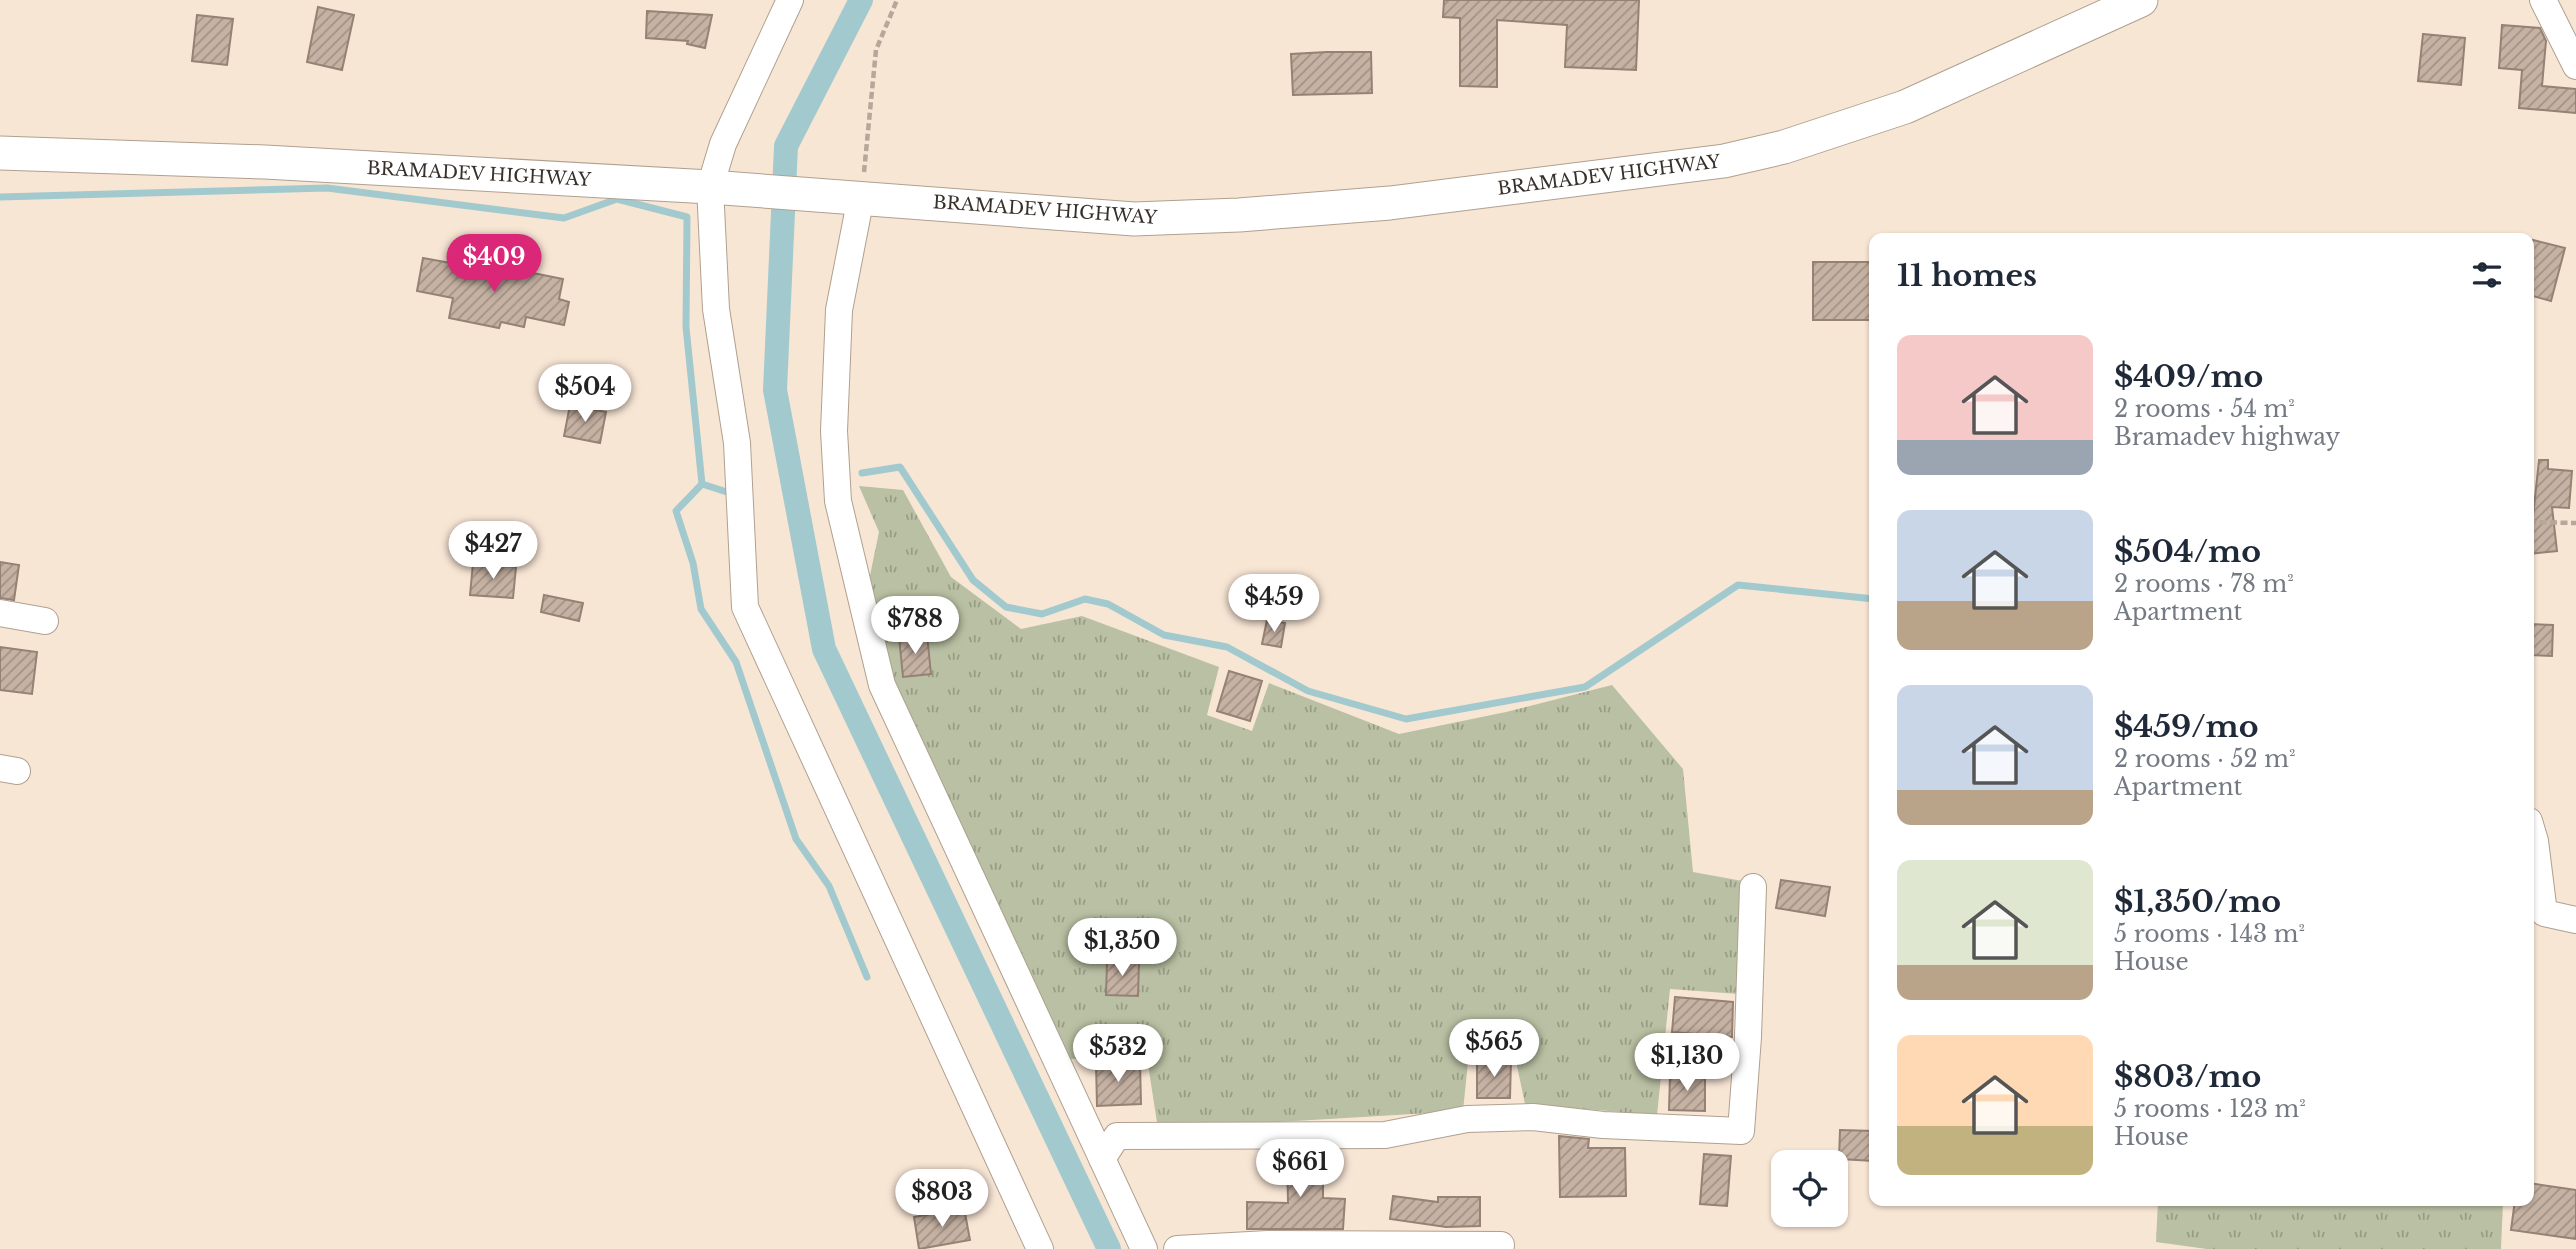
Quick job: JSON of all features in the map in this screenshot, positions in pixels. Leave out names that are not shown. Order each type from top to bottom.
[{"type":"street","points":[[790,0],[723,144],[715,188],[716,309],[737,443],[746,607],[1040,1249]]},
{"type":"street","name":"BRAMADEV HIGHWAY","points":[[0,153],[265,162],[715,188],[1134,219],[1239,215],[1390,203],[1724,161],[1784,147],[1905,107],[2141,0]]},
{"type":"street","points":[[2543,0],[2576,66]]},
{"type":"street","points":[[855,197],[839,310],[834,431],[838,501],[882,685],[1144,1249]]},
{"type":"street","points":[[0,613],[45,621]]},
{"type":"street","points":[[2534,838],[2536,910],[2576,920]]},
{"type":"street","points":[[1102,1158],[1118,1136],[1385,1135],[1467,1119],[1533,1117],[1603,1125],[1741,1131],[1748,1037],[1752,887]]},
{"type":"street","points":[[1177,1249],[1268,1244],[1502,1245]]},
{"type":"path","points":[[855,197],[876,50],[897,0]]},
{"type":"path","points":[[2534,522],[2576,523]]},
{"type":"green space","points":[[859,486],[903,490],[951,577],[1021,629],[1082,616],[1219,667],[1207,715],[1252,731],[1269,683],[1399,734],[1506,712],[1612,685],[1683,769],[1693,872],[1748,882],[1739,994],[1670,989],[1657,1115],[1525,1104],[1514,1052],[1469,1052],[1463,1111],[1158,1129],[1147,1058],[1065,1059],[892,680],[867,590],[879,532]]},
{"type":"green space","points":[[2158,1206],[2503,1206],[2501,1249],[2207,1249],[2156,1242]]},
{"type":"building","points":[[1444,0],[1639,0],[1636,70],[1565,67],[1567,25],[1497,20],[1497,87],[1460,86],[1460,18],[1443,17]]},
{"type":"building","points":[[318,7],[354,15],[342,70],[307,62]]},
{"type":"building","points":[[647,11],[712,15],[705,48],[687,44],[688,41],[646,38]]},
{"type":"building","points":[[197,15],[233,19],[227,65],[192,61]]},
{"type":"building","points":[[2502,25],[2540,28],[2546,41],[2542,86],[2576,89],[2576,113],[2519,108],[2522,70],[2499,68]]},
{"type":"building","points":[[2423,34],[2465,38],[2461,85],[2418,81]]},
{"type":"building","points":[[1371,52],[1372,93],[1293,95],[1291,54]]},
{"type":"building","points":[[2534,240],[2565,248],[2551,301],[2534,296]]},
{"type":"building","points":[[423,258],[517,275],[518,270],[563,279],[559,299],[569,302],[564,325],[526,317],[524,327],[501,322],[499,328],[449,318],[453,298],[417,291]]},
{"type":"building","points":[[1813,262],[1869,262],[1869,320],[1813,320]]},
{"type":"building","points":[[570,405],[606,412],[600,443],[564,436]]},
{"type":"building","points":[[2539,460],[2548,460],[2548,469],[2572,471],[2569,508],[2552,507],[2557,551],[2534,553],[2534,507]]},
{"type":"building","points":[[0,562],[19,565],[14,600],[0,598]]},
{"type":"building","points":[[473,563],[516,567],[513,598],[470,595]]},
{"type":"building","points":[[544,595],[583,603],[579,621],[541,612]]},
{"type":"building","points":[[1267,620],[1285,623],[1281,647],[1262,644]]},
{"type":"building","points":[[2534,624],[2553,625],[2552,656],[2534,655]]},
{"type":"building","points":[[927,635],[931,674],[903,677],[899,637]]},
{"type":"building","points":[[0,647],[37,652],[32,694],[0,690]]},
{"type":"building","points":[[1229,671],[1262,681],[1250,721],[1217,711]]},
{"type":"building","points":[[1781,880],[1830,887],[1825,916],[1776,908]]},
{"type":"building","points":[[1107,961],[1139,962],[1138,996],[1106,995]]},
{"type":"building","points":[[1675,997],[1733,1002],[1732,1037],[1672,1032]]},
{"type":"building","points":[[1477,1060],[1511,1060],[1510,1098],[1477,1098]]},
{"type":"building","points":[[1140,1062],[1141,1104],[1097,1106],[1096,1064]]},
{"type":"building","points":[[1670,1075],[1705,1076],[1705,1111],[1669,1110]]},
{"type":"building","points":[[1840,1130],[1869,1131],[1869,1161],[1848,1160],[1848,1150],[1839,1150]]},
{"type":"building","points":[[1559,1136],[1589,1139],[1588,1148],[1625,1148],[1626,1196],[1560,1197]]},
{"type":"building","points":[[1287,1151],[1323,1151],[1323,1198],[1345,1199],[1343,1229],[1247,1229],[1247,1202],[1288,1203]]},
{"type":"building","points":[[1704,1154],[1731,1156],[1727,1206],[1700,1204]]},
{"type":"building","points":[[2534,1184],[2576,1190],[2576,1239],[2511,1230],[2514,1206],[2534,1206]]},
{"type":"building","points":[[1393,1196],[1438,1202],[1438,1197],[1480,1197],[1480,1226],[1446,1227],[1390,1219]]},
{"type":"building","points":[[964,1208],[970,1240],[919,1249],[914,1217]]},
{"type":"waterway","points":[[861,0],[786,146],[775,390],[824,649],[1109,1249]]},
{"type":"waterway","points":[[0,197],[327,188],[564,218],[617,199],[687,217],[686,327],[702,484]]},
{"type":"waterway","points":[[862,473],[900,467],[973,580],[1006,607],[1042,614],[1085,599],[1108,604],[1164,635],[1227,647],[1308,691],[1406,719],[1585,687],[1738,585],[1869,598]]},
{"type":"waterway","points":[[730,493],[702,484],[676,511],[693,563],[701,609],[736,662],[796,839],[829,886],[867,977]]}]
